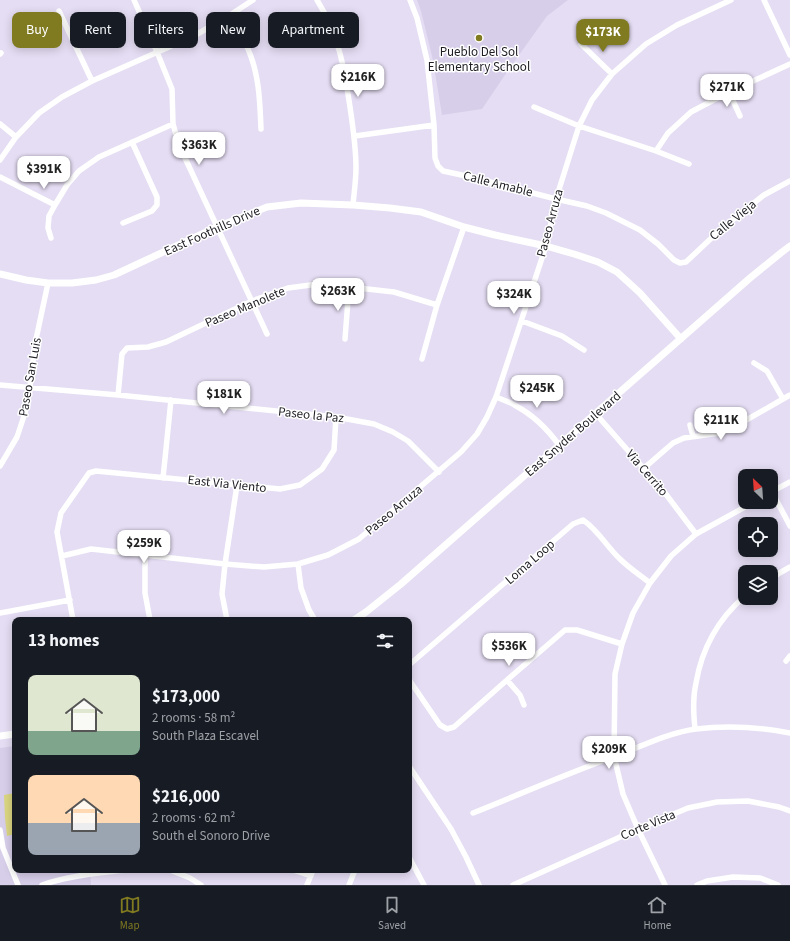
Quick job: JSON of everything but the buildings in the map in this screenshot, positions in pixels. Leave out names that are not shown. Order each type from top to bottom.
[{"type":"street","points":[[134,0],[172,89],[173,124],[179,145],[267,334]]},
{"type":"street","points":[[235,12],[253,0]]},
{"type":"street","points":[[317,0],[324,11],[336,39],[344,69],[355,136],[356,169],[353,205]]},
{"type":"street","name":"Calle Amable","points":[[410,0],[417,18],[427,60],[434,125],[435,158],[438,166],[443,171],[587,206],[640,230],[658,244],[674,260],[680,263]]},
{"type":"street","name":"Paseo Arruza","points":[[62,556],[91,549],[264,567],[298,564],[328,555],[359,539],[461,452],[477,434],[488,417],[522,321],[546,246],[556,199],[579,126],[592,100],[612,74],[646,44],[677,25],[731,0]]},
{"type":"street","points":[[764,0],[790,55]]},
{"type":"street","points":[[59,11],[92,81]]},
{"type":"street","points":[[0,160],[16,137],[39,113],[62,97],[92,81],[194,36],[206,29]]},
{"type":"street","points":[[581,44],[612,74]]},
{"type":"street","points":[[247,48],[256,72],[260,94],[261,129]]},
{"type":"street","points":[[656,151],[668,133],[691,112],[729,92],[790,64]]},
{"type":"street","points":[[729,92],[740,116]]},
{"type":"street","points":[[534,107],[579,126],[656,151],[689,164]]},
{"type":"street","points":[[0,124],[16,137]]},
{"type":"street","points":[[52,238],[48,228],[49,216],[67,185],[79,171],[99,157],[173,124]]},
{"type":"street","points":[[355,136],[434,125]]},
{"type":"street","points":[[123,223],[152,210],[157,205],[157,197],[132,142]]},
{"type":"street","points":[[0,177],[54,205]]},
{"type":"street","name":"Calle Vieja","points":[[680,263],[686,262],[720,230],[764,196],[790,180]]},
{"type":"street","name":"East Foothills Drive","points":[[0,274],[48,284],[96,280],[114,275],[217,227],[267,207],[301,203],[390,208],[420,212],[464,227],[546,246],[598,262],[617,272],[640,293],[681,339]]},
{"type":"street","points":[[422,359],[437,305],[464,227]]},
{"type":"street","name":"East Snyder Boulevard","points":[[358,617],[401,584],[776,256],[790,246]]},
{"type":"street","name":"Paseo San Luis","points":[[0,466],[17,437],[25,413],[30,387],[35,344],[48,284]]},
{"type":"street","name":"Paseo Manolete","points":[[118,395],[122,354],[127,348],[148,346],[166,342],[252,301],[288,288],[318,284],[394,292],[437,305]]},
{"type":"street","points":[[345,339],[349,287]]},
{"type":"street","points":[[522,321],[562,336],[584,350]]},
{"type":"street","points":[[754,363],[767,371],[783,399]]},
{"type":"street","name":"Paseo la Paz","points":[[0,385],[171,400],[336,417],[374,424],[394,432],[408,441],[439,472]]},
{"type":"street","points":[[643,469],[673,443],[684,438],[720,432],[736,426],[790,395]]},
{"type":"street","points":[[496,397],[516,406],[533,417],[553,436],[559,445]]},
{"type":"street","points":[[163,478],[171,400]]},
{"type":"street","name":"Via Cerrito","points":[[596,414],[665,493],[696,534]]},
{"type":"street","name":"East Via Viento","points":[[73,617],[57,532],[61,513],[89,473],[96,471],[280,489],[300,485],[322,469],[334,450],[336,417]]},
{"type":"street","points":[[690,425],[693,436]]},
{"type":"street","points":[[778,489],[790,482]]},
{"type":"street","points":[[227,617],[222,594],[237,485]]},
{"type":"street","points":[[778,503],[790,526]]},
{"type":"street","points":[[665,885],[623,794],[614,756],[615,674],[622,644],[633,613],[650,583],[671,556],[696,534],[741,509]]},
{"type":"street","name":"Loma Loop","points":[[412,663],[573,524],[583,520],[590,525],[620,559],[650,583]]},
{"type":"street","points":[[145,555],[145,593],[149,617]]},
{"type":"street","points":[[298,564],[301,588],[313,617]]},
{"type":"street","points":[[778,574],[790,568]]},
{"type":"street","points":[[0,613],[70,600]]},
{"type":"street","points":[[695,729],[694,697],[698,672],[707,644],[719,624],[738,602]]},
{"type":"street","points":[[412,684],[440,725],[447,729],[454,727],[565,630],[577,630],[622,644]]},
{"type":"street","points":[[507,680],[520,695],[524,705]]},
{"type":"street","points":[[474,813],[614,756],[666,737],[695,729],[748,727],[790,732]]},
{"type":"street","points":[[0,736],[12,734]]},
{"type":"street","points":[[412,771],[451,830],[479,885]]},
{"type":"street","name":"Corte Vista","points":[[513,885],[688,808],[717,802],[748,801],[779,807],[790,811]]},
{"type":"street","points":[[0,830],[4,848],[12,869]]},
{"type":"street","points":[[412,863],[424,885]]},
{"type":"street","points":[[13,873],[18,885]]},
{"type":"street","points":[[42,885],[49,882],[102,873]]},
{"type":"street","points":[[178,873],[190,878],[201,885]]},
{"type":"street","points":[[302,873],[311,876]]},
{"type":"street","points":[[307,885],[312,873]]},
{"type":"street","points":[[349,885],[354,873]]},
{"type":"street","points":[[697,885],[707,881],[733,877],[760,878],[778,885]]},
{"type":"shaded area","name":"Pueblo Del Sol Elementary School","points":[[417,0],[568,0],[547,16],[482,109],[442,115],[433,60]]},
{"type":"shaded area","points":[[12,746],[12,873],[90,873],[91,885],[0,885],[0,748]]},
{"type":"shaded area","points":[[12,794],[12,835],[7,836],[5,818],[4,795]]},
{"type":"place","name":"Pueblo Del Sol Elementary School","points":[[479,38]]}]
